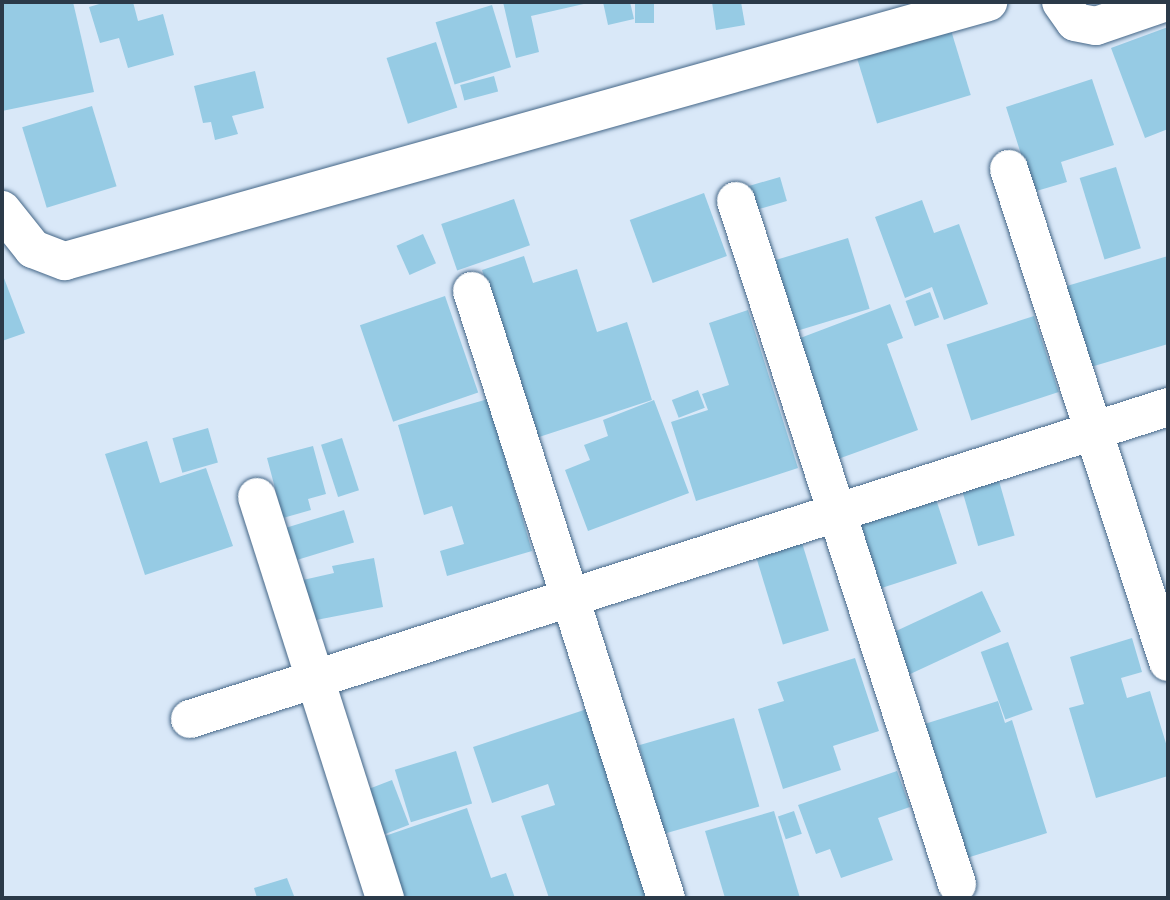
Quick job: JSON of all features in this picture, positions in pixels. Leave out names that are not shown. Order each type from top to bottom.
[{"type":"street","points":[[2,210],[33,249],[65,261],[988,2]]},
{"type":"street","points":[[1061,2],[1075,22],[1096,26],[1166,2]]},
{"type":"street","points":[[1009,169],[1168,662]]},
{"type":"street","points":[[736,201],[957,884]]},
{"type":"street","points":[[472,291],[666,898]]},
{"type":"street","points":[[190,719],[1168,407]]},
{"type":"street","points":[[257,497],[385,898]]},
{"type":"building","points":[[2,2],[73,2],[94,92],[2,111]]},
{"type":"building","points":[[106,2],[133,2],[138,21],[163,14],[174,55],[128,68],[119,38],[100,43],[89,7]]},
{"type":"building","points":[[503,2],[588,3],[531,16],[539,52],[516,58]]},
{"type":"building","points":[[603,2],[630,2],[634,19],[608,25]]},
{"type":"building","points":[[635,2],[654,2],[654,23],[635,23]]},
{"type":"building","points":[[712,2],[741,2],[745,25],[716,30]]},
{"type":"building","points":[[492,5],[511,67],[455,84],[436,22]]},
{"type":"building","points":[[950,27],[971,95],[877,124],[856,56]]},
{"type":"building","points":[[1168,27],[1168,129],[1145,138],[1111,48]]},
{"type":"building","points":[[436,42],[457,108],[408,124],[387,58]]},
{"type":"building","points":[[255,71],[264,108],[232,116],[238,134],[215,140],[211,122],[203,123],[194,86]]},
{"type":"building","points":[[494,76],[498,91],[464,101],[460,85]]},
{"type":"building","points":[[1092,79],[1114,145],[1061,162],[1067,182],[1033,192],[1006,107]]},
{"type":"building","points":[[92,106],[117,186],[47,208],[22,127]]},
{"type":"building","points":[[1116,167],[1141,248],[1105,259],[1080,178]]},
{"type":"building","points":[[780,177],[787,201],[752,211],[745,187]]},
{"type":"building","points":[[704,193],[727,256],[653,283],[630,220]]},
{"type":"building","points":[[514,199],[530,245],[457,270],[441,224]]},
{"type":"building","points":[[922,200],[934,233],[959,224],[988,304],[944,320],[932,287],[905,298],[875,217]]},
{"type":"building","points":[[423,234],[436,263],[410,275],[397,246]]},
{"type":"building","points":[[848,238],[870,309],[794,332],[772,261]]},
{"type":"building","points":[[524,256],[533,283],[577,269],[597,332],[627,322],[652,400],[536,438],[482,270]]},
{"type":"building","points":[[1168,256],[1168,344],[1084,369],[1060,288]]},
{"type":"building","points":[[2,273],[25,333],[2,341]]},
{"type":"building","points":[[930,292],[939,317],[915,326],[906,301]]},
{"type":"building","points":[[445,296],[478,392],[393,422],[360,325]]},
{"type":"building","points":[[890,304],[903,338],[887,344],[918,430],[838,459],[795,340]]},
{"type":"building","points":[[748,310],[798,468],[696,501],[671,422],[708,410],[702,394],[729,385],[709,323]]},
{"type":"building","points":[[1034,316],[1059,392],[971,421],[947,344]]},
{"type":"building","points":[[698,390],[705,408],[679,418],[672,400]]},
{"type":"building","points":[[488,399],[532,551],[447,576],[440,551],[464,544],[452,506],[424,515],[398,425]]},
{"type":"building","points":[[654,400],[689,493],[588,531],[565,470],[590,460],[584,445],[608,436],[603,420]]},
{"type":"building","points":[[208,428],[218,463],[182,473],[172,438]]},
{"type":"building","points":[[342,438],[359,490],[338,497],[321,445]]},
{"type":"building","points":[[147,441],[160,483],[206,468],[233,546],[145,575],[105,454]]},
{"type":"building","points":[[313,446],[326,494],[308,499],[311,510],[283,518],[267,458]]},
{"type":"building","points":[[997,474],[1015,536],[978,546],[960,484]]},
{"type":"building","points":[[935,496],[957,564],[881,588],[859,521]]},
{"type":"building","points":[[344,510],[354,543],[282,564],[272,532]]},
{"type":"building","points":[[799,533],[829,631],[783,645],[753,547]]},
{"type":"building","points":[[374,558],[383,607],[311,621],[303,580],[334,573],[332,566]]},
{"type":"building","points":[[982,591],[1001,632],[902,678],[883,637]]},
{"type":"building","points":[[1132,638],[1142,672],[1121,678],[1127,698],[1150,691],[1168,750],[1168,776],[1096,798],[1069,708],[1084,704],[1070,657]]},
{"type":"building","points":[[1008,642],[1033,710],[1005,720],[981,652]]},
{"type":"building","points":[[855,658],[879,731],[833,746],[841,770],[783,789],[758,709],[784,701],[777,682]]},
{"type":"building","points":[[998,701],[1005,723],[1012,720],[1047,833],[957,861],[915,727]]},
{"type":"building","points":[[587,709],[649,897],[549,898],[521,816],[555,805],[548,784],[492,803],[473,747]]},
{"type":"building","points":[[734,718],[759,806],[664,834],[639,745]]},
{"type":"building","points":[[456,751],[472,804],[411,822],[395,770]]},
{"type":"building","points":[[897,771],[910,807],[878,818],[893,860],[841,878],[830,849],[816,854],[798,805]]},
{"type":"building","points":[[392,780],[409,825],[379,836],[362,791]]},
{"type":"building","points":[[467,808],[491,878],[506,873],[515,898],[399,898],[379,838]]},
{"type":"building","points":[[774,811],[800,898],[725,898],[705,831]]},
{"type":"building","points":[[794,811],[802,834],[786,839],[778,817]]},
{"type":"building","points":[[287,878],[294,896],[257,898],[254,888]]}]
